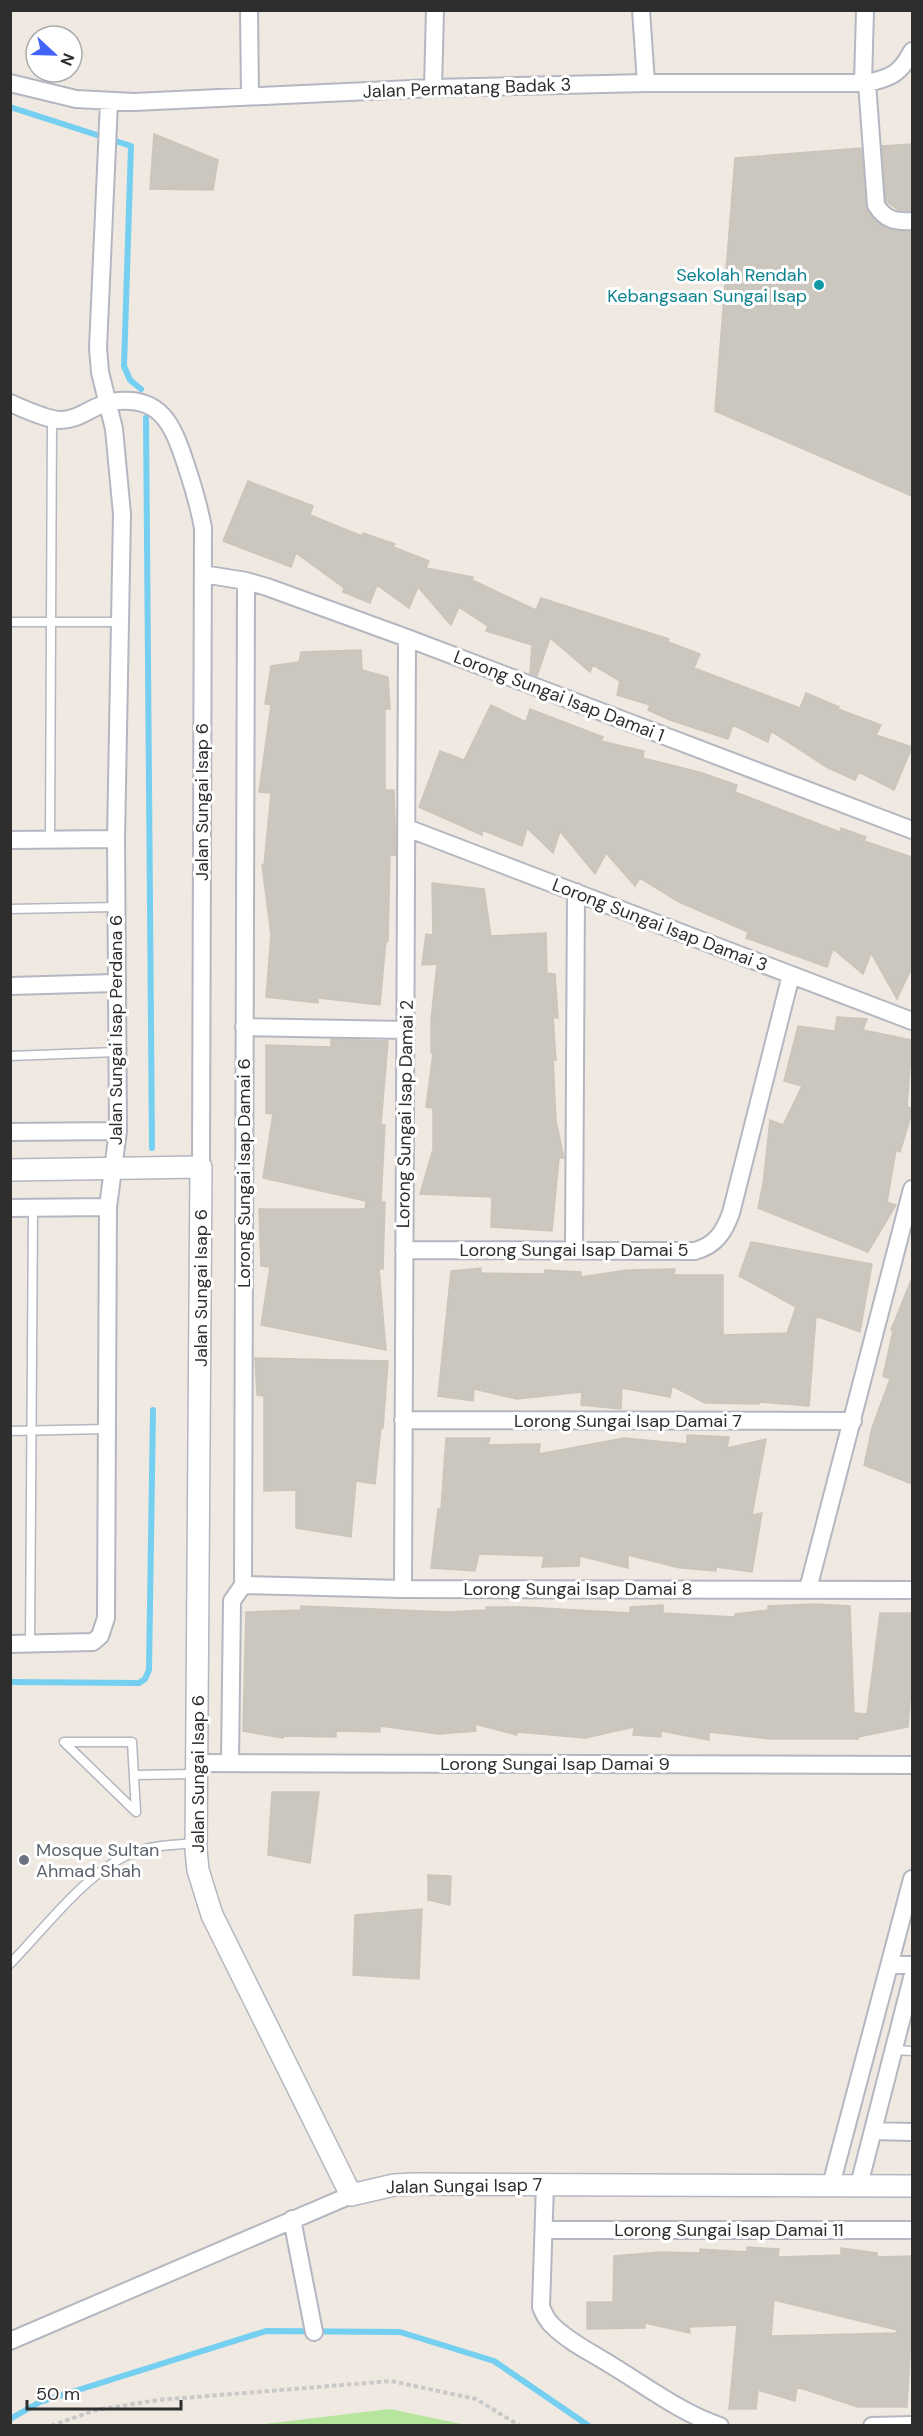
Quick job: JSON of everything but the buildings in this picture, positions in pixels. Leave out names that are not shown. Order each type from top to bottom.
[{"type":"street","points":[[249,10],[250,96]]},
{"type":"street","points":[[433,88],[435,10]]},
{"type":"street","points":[[641,10],[646,83]]},
{"type":"street","points":[[866,10],[865,83],[876,205],[882,215],[890,220],[912,221]]},
{"type":"street","name":"Jalan Permatang Badak 3","points":[[10,82],[76,99],[109,102],[433,88],[646,83],[865,83],[895,75],[906,64],[912,51]]},
{"type":"street","name":"Jalan Sungai Isap Perdana 6","points":[[10,1644],[93,1642],[100,1636],[106,1618],[108,1207],[118,1131],[115,983],[122,514],[117,446],[100,372],[98,348],[109,102]]},
{"type":"street","name":"Jalan Sungai Isap 6","points":[[107,403],[137,402],[162,415],[171,424],[198,500],[203,528],[196,1843],[198,1870],[212,1915],[351,2194]]},
{"type":"street","points":[[10,403],[52,418],[69,419],[81,416],[107,403]]},
{"type":"street","name":"Lorong Sungai Isap Damai 1","points":[[203,574],[246,581],[407,638],[912,830]]},
{"type":"street","name":"Lorong Sungai Isap Damai 6","points":[[230,1762],[232,1601],[243,1585],[246,581]]},
{"type":"street","name":"Lorong Sungai Isap Damai 2","points":[[403,1589],[407,638]]},
{"type":"street","name":"Lorong Sungai Isap Damai 3","points":[[407,828],[912,1021]]},
{"type":"street","points":[[10,840],[116,839]]},
{"type":"street","points":[[574,1250],[576,892]]},
{"type":"street","name":"Lorong Sungai Isap Damai 5","points":[[404,1250],[695,1251],[707,1248],[718,1239],[731,1213],[791,975]]},
{"type":"street","points":[[10,986],[115,983]]},
{"type":"street","points":[[244,1027],[406,1030]]},
{"type":"street","points":[[10,1132],[118,1131]]},
{"type":"street","points":[[10,1170],[201,1167]]},
{"type":"street","points":[[808,1589],[912,1189]]},
{"type":"street","points":[[10,1208],[108,1207]]},
{"type":"street","name":"Lorong Sungai Isap Damai 7","points":[[403,1420],[853,1421]]},
{"type":"street","name":"Lorong Sungai Isap Damai 8","points":[[243,1585],[403,1589],[912,1590]]},
{"type":"street","name":"Lorong Sungai Isap Damai 9","points":[[197,1768],[230,1762],[912,1765]]},
{"type":"street","points":[[831,2185],[912,1879]]},
{"type":"street","points":[[890,1965],[912,1965]]},
{"type":"street","points":[[859,2186],[912,1978]]},
{"type":"street","points":[[873,2132],[912,2132]]},
{"type":"street","name":"Jalan Sungai Isap 7","points":[[10,2341],[351,2194],[404,2184],[912,2186]]},
{"type":"street","points":[[545,2184],[541,2307],[545,2317],[553,2327],[683,2409],[720,2426]]},
{"type":"street","points":[[292,2219],[314,2332]]},
{"type":"street","name":"Lorong Sungai Isap Damai 11","points":[[545,2230],[912,2230]]},
{"type":"street","points":[[872,2426],[912,2425]]},
{"type":"lane","points":[[50,840],[52,418]]},
{"type":"lane","points":[[10,622],[120,622]]},
{"type":"lane","points":[[10,909],[116,907]]},
{"type":"lane","points":[[10,1056],[116,1052]]},
{"type":"lane","points":[[30,1644],[33,1208]]},
{"type":"lane","points":[[10,1431],[107,1429]]},
{"type":"lane","points":[[64,1742],[132,1742],[134,1774],[136,1812],[64,1742]]},
{"type":"lane","points":[[134,1774],[197,1768]]},
{"type":"lane","points":[[10,1964],[102,1870],[135,1852],[196,1843]]},
{"type":"lane","points":[[894,2050],[912,2051]]},
{"type":"path","points":[[51,2426],[96,2410],[158,2400],[391,2380],[476,2399],[520,2426]]},
{"type":"green space","points":[[390,2409],[466,2425],[256,2425]]},
{"type":"waterway","points":[[10,107],[131,146],[124,366],[130,380],[141,389]]},
{"type":"waterway","points":[[146,418],[152,1148]]},
{"type":"waterway","points":[[10,1682],[139,1683],[145,1679],[149,1670],[153,1410]]},
{"type":"waterway","points":[[10,2419],[40,2402],[266,2331],[400,2332],[494,2361],[589,2426]]},
{"type":"place","name":"Sekolah Rendah Kebangsaan Sungai Isap","points":[[819,285]]},
{"type":"place","name":"Mosque Sultan Ahmad Shah","points":[[24,1860]]}]
